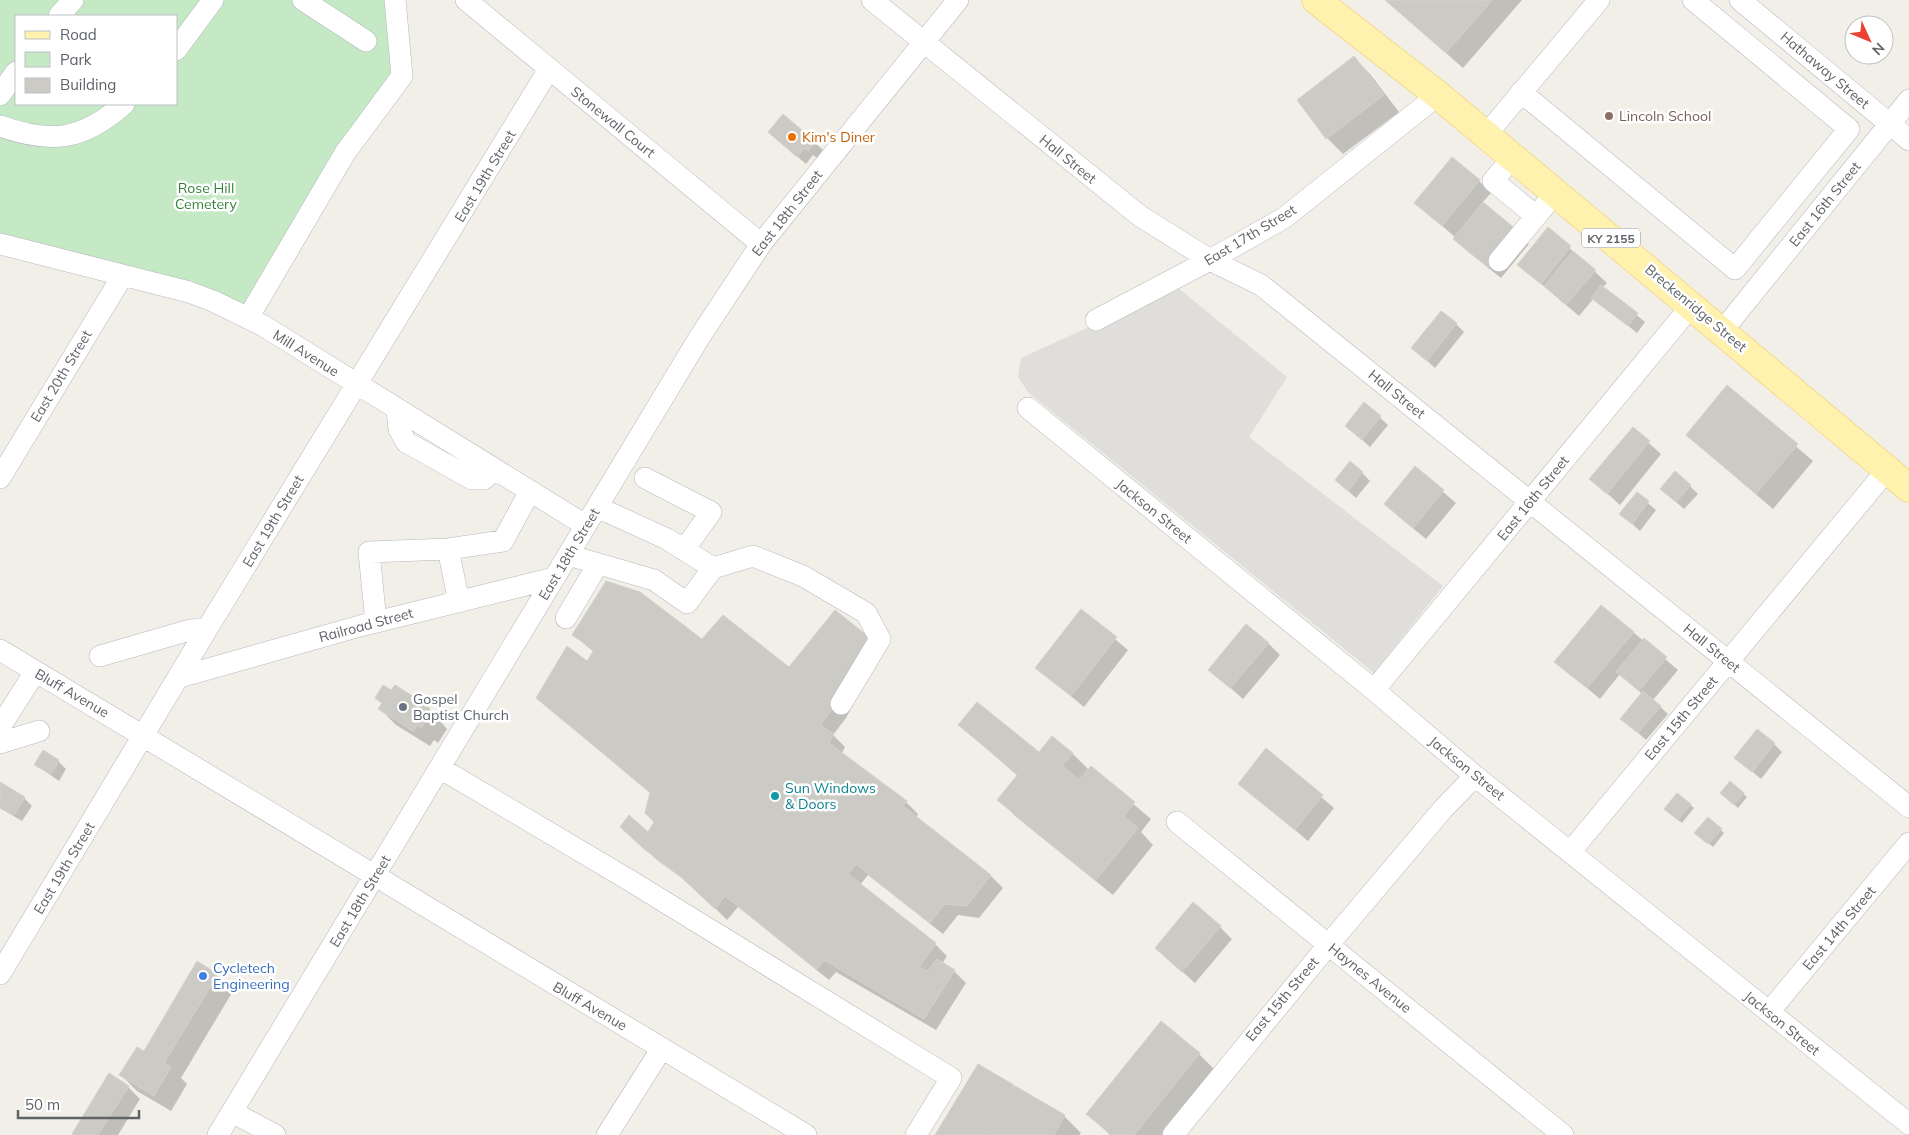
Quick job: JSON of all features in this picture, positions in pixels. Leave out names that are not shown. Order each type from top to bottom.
[{"type":"main road","name":"Breckenridge Street","points":[[1316,0],[1438,95],[1902,478]]},
{"type":"street","points":[[60,15],[73,0]]},
{"type":"street","points":[[178,47],[213,0]]},
{"type":"street","points":[[303,0],[366,41]]},
{"type":"street","points":[[248,318],[346,153],[402,76],[395,0]]},
{"type":"street","name":"Stonewall Court","points":[[466,0],[761,244]]},
{"type":"street","name":"Hall Street","points":[[872,0],[1140,216],[1210,260],[1261,285],[1909,806]]},
{"type":"street","name":"East 18th Street","points":[[218,1135],[699,338],[761,244],[958,0]]},
{"type":"street","points":[[1486,135],[1599,0]]},
{"type":"street","points":[[1521,92],[1735,269],[1850,129],[1693,0]]},
{"type":"street","name":"Hathaway Street","points":[[1740,0],[1909,140]]},
{"type":"street","points":[[1739,38],[1758,15]]},
{"type":"street","name":"East 19th Street","points":[[0,974],[180,677],[207,629],[356,384],[397,321],[549,69]]},
{"type":"street","points":[[0,95],[15,73]]},
{"type":"street","name":"East 17th Street","points":[[1096,320],[1210,260],[1284,218],[1438,95]]},
{"type":"street","name":"East 16th Street","points":[[1723,330],[1909,100]]},
{"type":"street","points":[[0,126],[38,137],[63,137],[88,128],[122,105]]},
{"type":"street","points":[[1513,157],[1492,180],[1536,216]]},
{"type":"street","points":[[1499,261],[1556,192]]},
{"type":"street","name":"Mill Avenue","points":[[0,244],[188,292],[214,301],[248,318],[586,525]]},
{"type":"street","name":"East 20th Street","points":[[0,478],[123,275]]},
{"type":"street","name":"East 16th Street","points":[[1374,690],[1692,305]]},
{"type":"street","name":"Jackson Street","points":[[1028,408],[1374,690],[1475,776],[1571,851],[1626,899],[1909,1124]]},
{"type":"street","points":[[645,478],[711,512],[684,550]]},
{"type":"street","name":"East 15th Street","points":[[1571,851],[1728,661],[1902,478]]},
{"type":"street","points":[[376,622],[369,552],[448,549],[503,541],[530,491]]},
{"type":"street","points":[[597,507],[666,539],[713,568]]},
{"type":"street","points":[[448,549],[459,602]]},
{"type":"street","points":[[568,555],[654,580],[687,603],[713,568],[753,556],[803,576],[866,614],[880,639],[841,704]]},
{"type":"street","points":[[566,618],[598,564]]},
{"type":"street","name":"Railroad Street","points":[[180,677],[376,622],[554,578]]},
{"type":"street","points":[[100,656],[190,630],[207,629]]},
{"type":"street","name":"Bluff Avenue","points":[[0,650],[806,1135]]},
{"type":"street","points":[[0,727],[35,672]]},
{"type":"street","points":[[0,743],[39,731]]},
{"type":"street","points":[[440,768],[629,880],[951,1078],[916,1135]]},
{"type":"street","name":"East 15th Street","points":[[1173,1135],[1328,944],[1443,810],[1475,776]]},
{"type":"street","name":"Haynes Avenue","points":[[1177,822],[1563,1135]]},
{"type":"street","name":"East 14th Street","points":[[1769,1012],[1909,843]]},
{"type":"street","points":[[607,1135],[662,1048]]},
{"type":"street","points":[[232,1112],[275,1135]]},
{"type":"shaded area","points":[[1177,287],[1287,377],[1249,437],[1443,586],[1374,673],[1028,392],[1018,377],[1021,358]]},
{"type":"green space","name":"Rose Hill Cemetery","points":[[0,0],[395,0],[402,76],[248,318],[0,244]]},
{"type":"building","points":[[1385,0],[1492,0],[1446,53]]},
{"type":"building","points":[[1354,56],[1384,95],[1326,139],[1297,100]]},
{"type":"building","name":"Kim's Diner","points":[[783,114],[816,142],[808,151],[804,148],[797,157],[768,132]]},
{"type":"building","points":[[1452,157],[1480,180],[1442,226],[1414,203]]},
{"type":"building","points":[[1483,202],[1518,231],[1488,267],[1453,239]]},
{"type":"building","points":[[1548,227],[1571,246],[1541,284],[1517,265]]},
{"type":"building","points":[[1573,251],[1596,270],[1566,305],[1544,286]]},
{"type":"building","points":[[1601,285],[1638,313],[1628,326],[1591,298]]},
{"type":"building","points":[[1441,311],[1457,323],[1427,361],[1411,348]]},
{"type":"building","points":[[1727,385],[1798,444],[1756,494],[1686,435]]},
{"type":"building","points":[[1364,402],[1381,416],[1362,440],[1345,426]]},
{"type":"building","points":[[1633,427],[1650,441],[1607,494],[1589,479]]},
{"type":"building","points":[[1350,461],[1363,472],[1348,491],[1335,480]]},
{"type":"building","points":[[1415,466],[1444,490],[1413,528],[1384,504]]},
{"type":"building","points":[[1675,471],[1691,485],[1676,502],[1660,489]]},
{"type":"building","points":[[1637,492],[1649,501],[1632,524],[1619,514]]},
{"type":"building","name":"Sun Windows & Doors","points":[[606,581],[640,592],[702,639],[723,615],[789,667],[835,610],[870,638],[835,706],[820,725],[834,734],[829,743],[907,801],[903,806],[991,875],[967,906],[945,904],[930,923],[856,864],[848,874],[936,943],[919,967],[928,971],[937,959],[955,970],[924,1019],[824,960],[817,969],[725,896],[715,909],[680,876],[643,848],[620,827],[629,815],[648,832],[654,822],[645,813],[650,792],[536,698],[567,646],[587,661],[594,650],[572,635]]},
{"type":"building","points":[[1601,605],[1634,632],[1587,688],[1554,662]]},
{"type":"building","points":[[1081,609],[1117,637],[1071,696],[1035,668]]},
{"type":"building","points":[[1246,624],[1269,643],[1230,688],[1208,670]]},
{"type":"building","points":[[1644,638],[1667,657],[1639,691],[1616,672]]},
{"type":"building","name":"Gospel Baptist Church","points":[[383,685],[391,690],[395,685],[427,705],[426,709],[432,712],[421,728],[417,725],[413,731],[378,709],[382,703],[375,698]]},
{"type":"building","points":[[1643,691],[1661,706],[1638,733],[1620,719]]},
{"type":"building","points":[[977,702],[1039,752],[1052,736],[1073,753],[1062,766],[1079,780],[1091,766],[1135,802],[1124,816],[1138,828],[1096,880],[997,800],[1018,774],[958,725]]},
{"type":"building","points":[[1757,729],[1775,743],[1752,772],[1734,758]]},
{"type":"building","points":[[1266,748],[1323,795],[1295,830],[1238,784]]},
{"type":"building","points":[[43,750],[59,760],[51,774],[34,765]]},
{"type":"building","points":[[1730,781],[1744,793],[1734,805],[1720,793]]},
{"type":"building","points":[[0,782],[25,797],[14,815],[0,806]]},
{"type":"building","points":[[1677,793],[1691,804],[1678,820],[1664,809]]},
{"type":"building","points":[[1708,817],[1722,829],[1708,844],[1694,833]]},
{"type":"building","points":[[1193,902],[1221,926],[1182,972],[1155,948]]},
{"type":"building","points":[[197,961],[218,974],[164,1063],[171,1067],[154,1096],[119,1075],[137,1047],[144,1051]]},
{"type":"building","points":[[1161,1021],[1200,1053],[1134,1135],[1112,1135],[1086,1114]]},
{"type":"building","points":[[978,1064],[1014,1085],[984,1135],[935,1135]]},
{"type":"building","points":[[109,1073],[129,1086],[98,1135],[73,1135],[72,1134]]},
{"type":"building","points":[[1015,1086],[1065,1115],[1054,1135],[986,1135]]},
{"type":"place","name":"Lincoln School","points":[[1609,116]]},
{"type":"place","name":"Kim's Diner","points":[[792,137]]},
{"type":"place","name":"Gospel Baptist Church","points":[[403,707]]},
{"type":"place","name":"Sun Windows & Doors","points":[[775,796]]},
{"type":"place","name":"Cycletech Engineering","points":[[203,976]]}]
